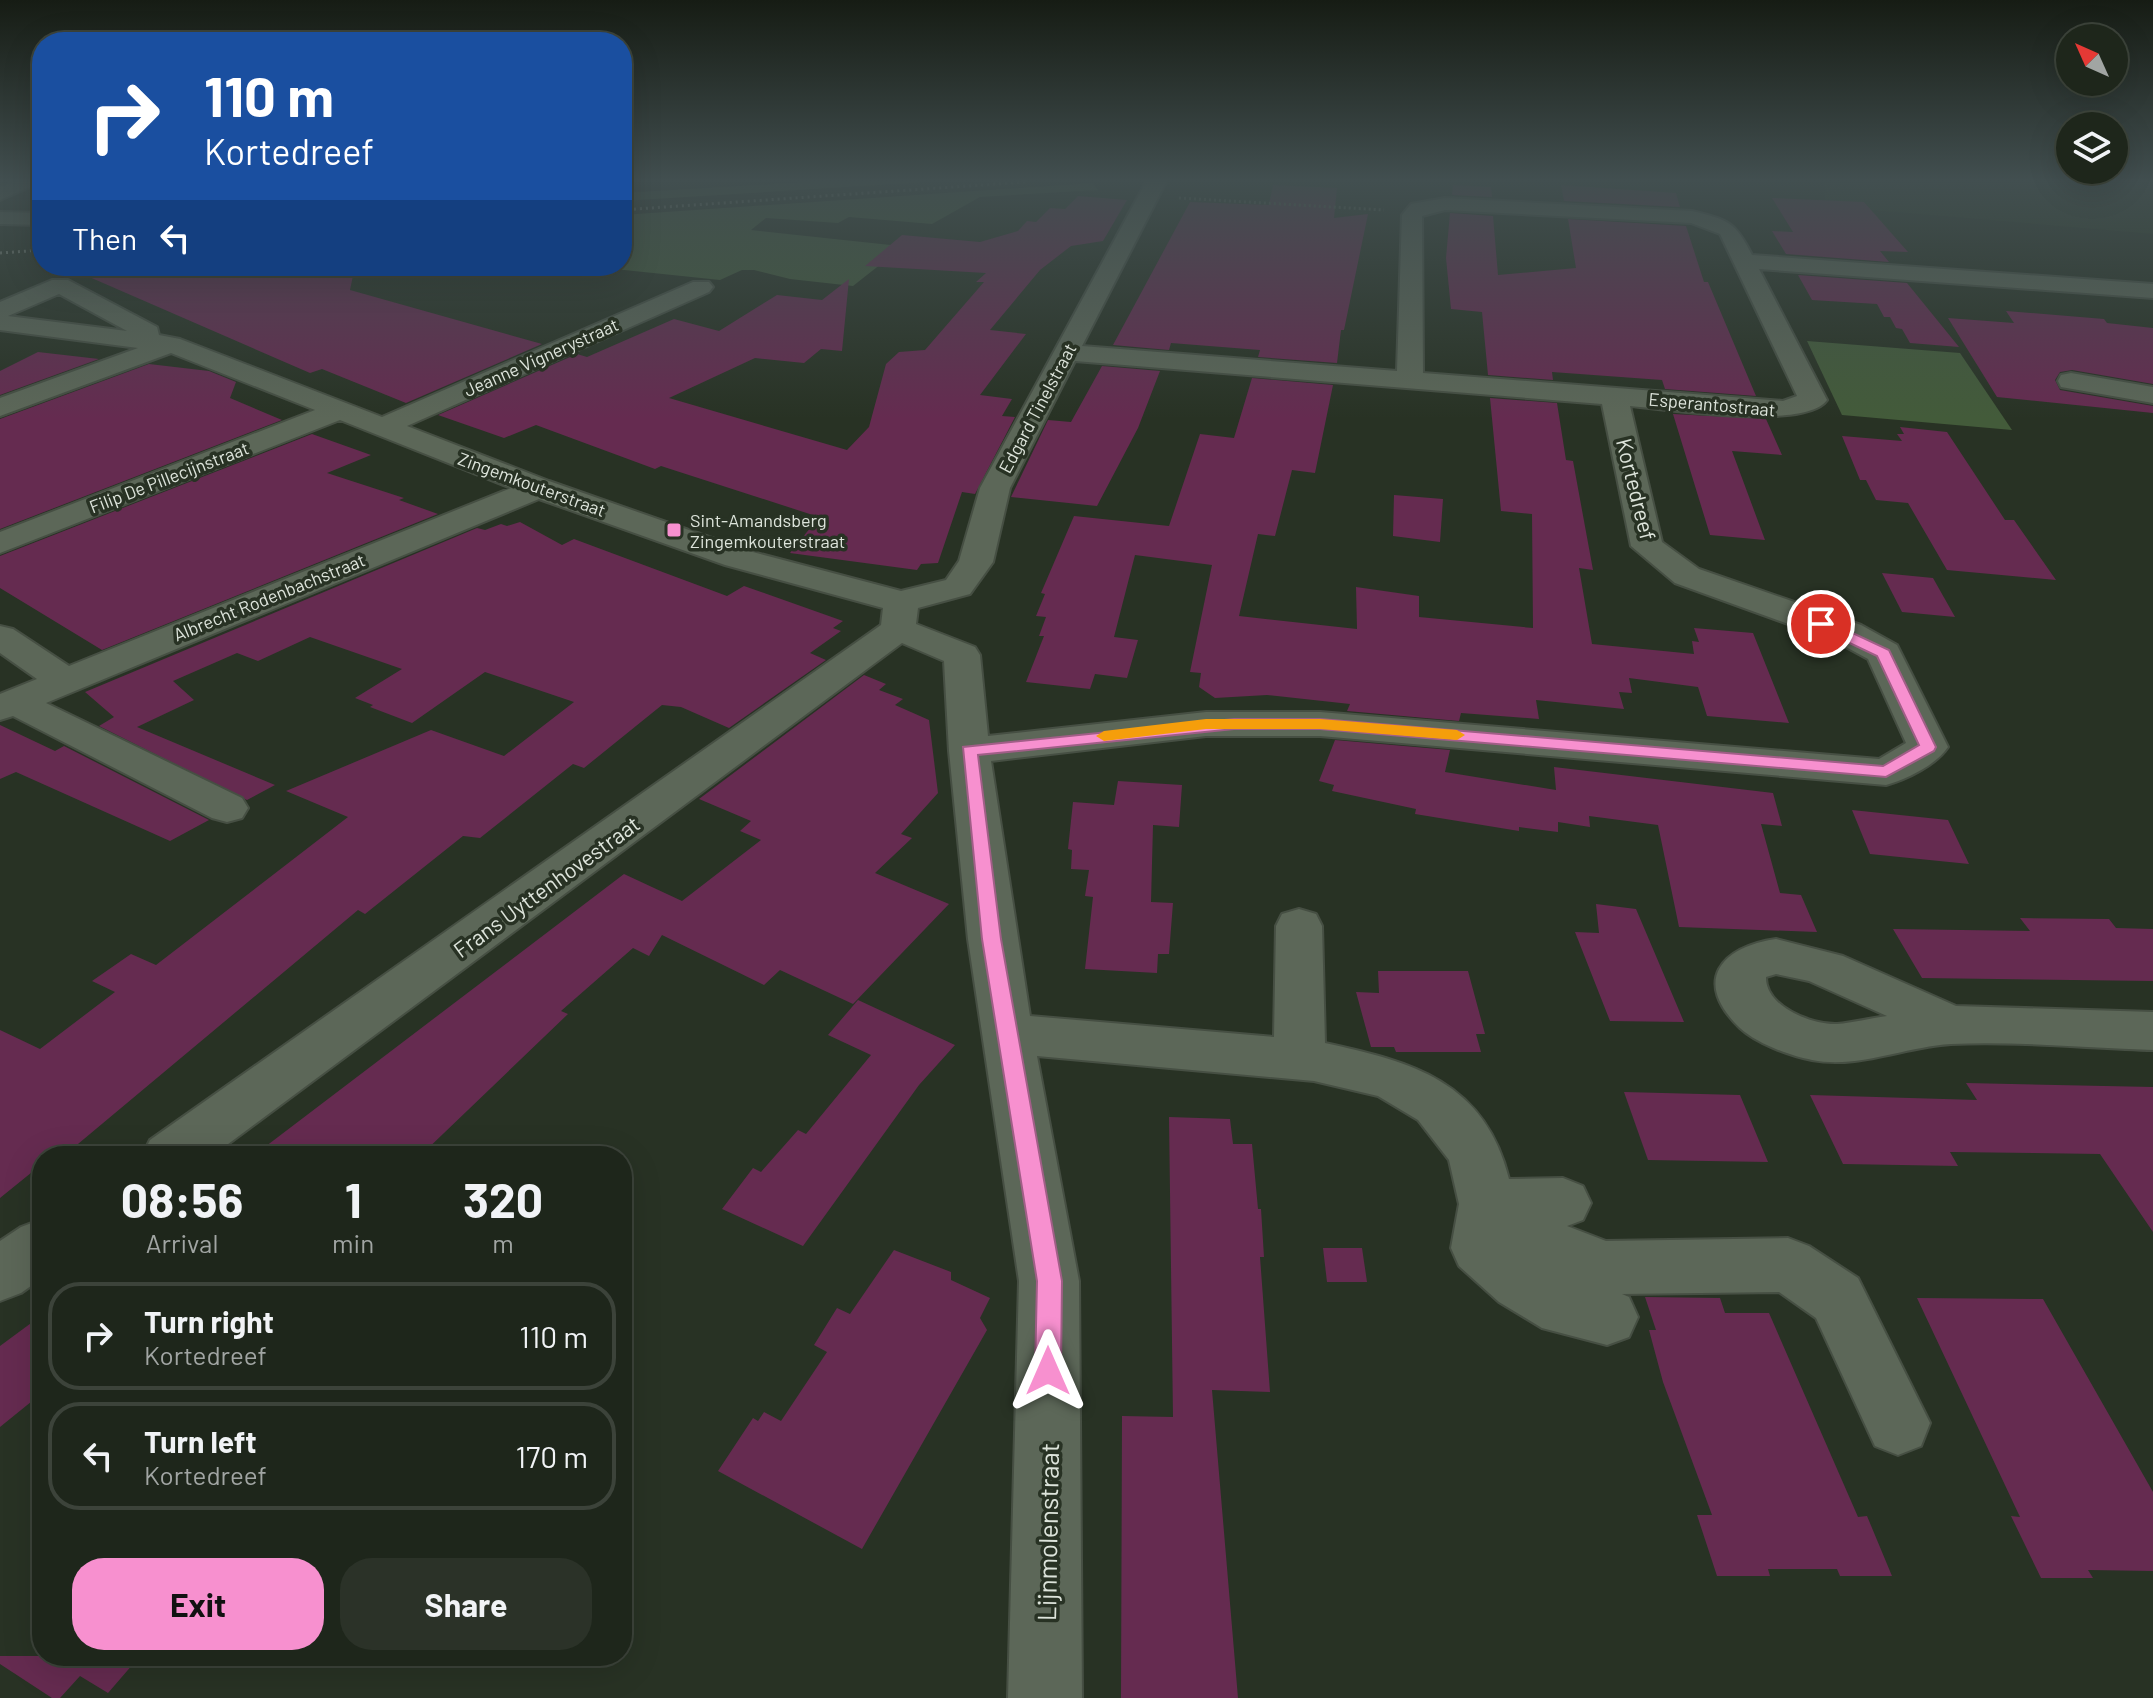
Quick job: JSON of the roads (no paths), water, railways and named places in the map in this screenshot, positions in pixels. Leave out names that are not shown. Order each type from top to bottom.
[{"type":"street","name":"Edgard Tinelstraat","points":[[900,615],[958,587],[976,562],[995,488],[1114,261]]},
{"type":"street","name":"Esperantostraat","points":[[1410,380],[1412,261]]},
{"type":"street","name":"Esperantostraat","points":[[1066,353],[1785,410],[1813,400],[1745,261]]},
{"type":"street","points":[[1748,261],[2153,291]]},
{"type":"street","name":"Zingemkouterstraat","points":[[0,311],[60,285],[171,344],[338,411],[538,488],[900,615]]},
{"type":"street","name":"Jeanne Vignerystraat","points":[[382,427],[701,287]]},
{"type":"street","name":"Zingemkouterstraat","points":[[0,323],[171,344]]},
{"type":"street","points":[[0,408],[171,344]]},
{"type":"street","points":[[2071,381],[2153,395]]},
{"type":"street","name":"Kortedreef","points":[[969,751],[1234,724],[1320,724],[1886,772],[1928,747],[1884,653],[1848,633],[1687,576],[1647,546],[1614,397]]},
{"type":"street","name":"Filip De Pillecijnstraat","points":[[0,543],[338,411]]},
{"type":"street","name":"Albrecht Rodenbachstraat","points":[[7,705],[538,488]]},
{"type":"street","name":"Lijnmolenstraat","points":[[900,615],[962,655],[969,751],[992,939],[1049,1281],[1045,1698]]},
{"type":"street","name":"Frans Uyttenhovestraat","points":[[183,1146],[900,615]]},
{"type":"street","points":[[0,637],[64,680]]},
{"type":"street","points":[[7,705],[227,808]]},
{"type":"street","points":[[1299,926],[1299,1060]]},
{"type":"street","points":[[1950,1025],[2153,1031]]},
{"type":"street","points":[[1007,1034],[1299,1060],[1391,1078],[1437,1105],[1475,1152],[1487,1204],[1480,1248],[1520,1283],[1563,1308],[1607,1317]]},
{"type":"street","points":[[1487,1204],[1563,1203]]},
{"type":"street","points":[[1487,1204],[1546,1244],[1605,1268],[1788,1265],[1837,1298],[1898,1423]]},
{"type":"street","points":[[0,1274],[32,1252]]},
{"type":"place","name":"Sint-Amandsberg Zingemkouterstraat","points":[[674,530]]}]
